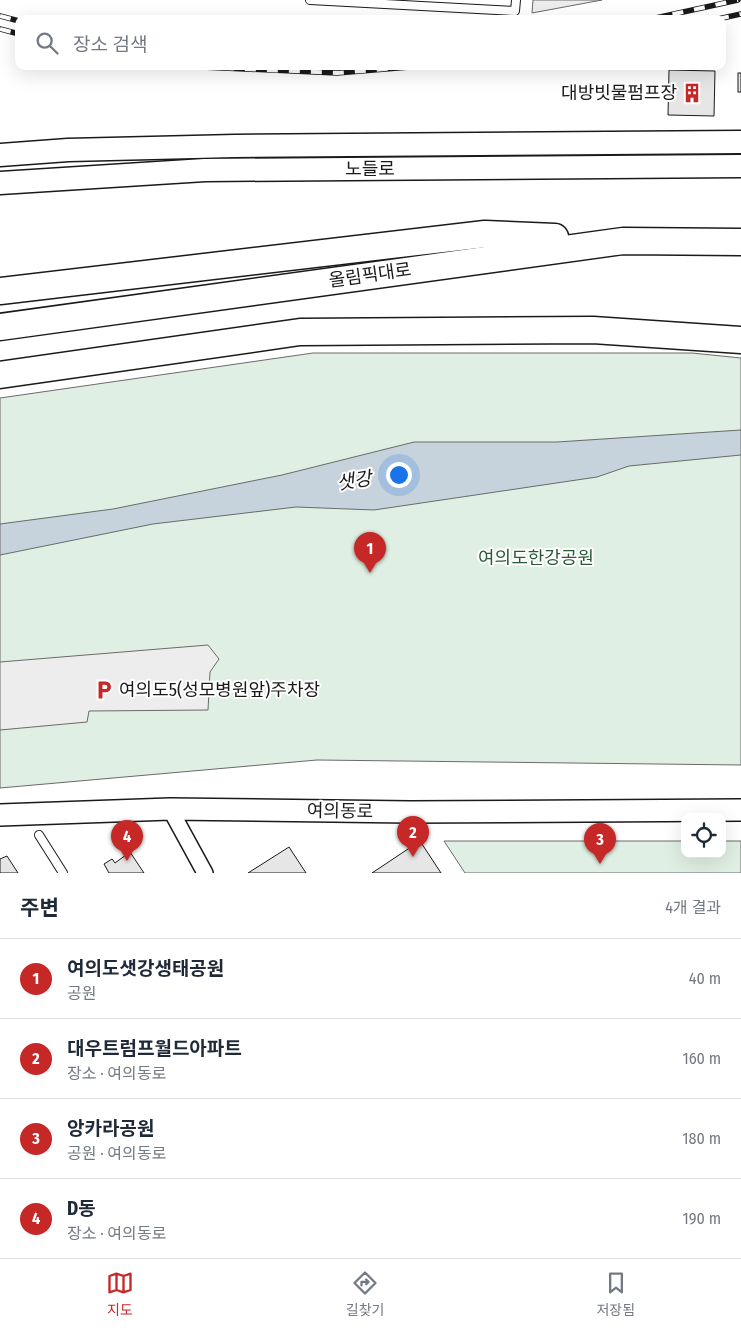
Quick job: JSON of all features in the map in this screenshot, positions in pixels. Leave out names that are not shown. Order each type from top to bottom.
[{"type":"highway","points":[[0,291],[485,234],[623,241]]},
{"type":"highway","name":"올림픽대로","points":[[0,327],[623,241],[741,242]]},
{"type":"highway","points":[[0,375],[300,332],[593,330],[741,340]]},
{"type":"main road","name":"노들로","points":[[0,155],[68,150],[235,146],[741,142]]},
{"type":"main road","name":"노들로","points":[[0,183],[205,170],[741,166]]},
{"type":"main road","name":"여의동로","points":[[0,815],[170,809],[410,812],[741,810]]},
{"type":"street","points":[[170,809],[205,873]]},
{"type":"lane","points":[[310,0],[515,11],[516,0]]},
{"type":"lane","points":[[39,835],[63,873]]},
{"type":"green space","name":"여의도한강공원","points":[[313,353],[692,353],[741,358],[741,765],[317,760],[0,788],[0,398]]},
{"type":"green space","points":[[444,841],[681,841],[681,858],[726,858],[726,841],[741,841],[741,873],[465,873]]},
{"type":"shaded area","points":[[533,0],[602,0],[532,13]]},
{"type":"shaded area","name":"여의도5(성모병원앞)주차장","points":[[208,645],[219,659],[210,672],[208,710],[89,711],[87,722],[0,730],[0,662]]},
{"type":"water","name":"샛강","points":[[741,430],[741,455],[629,466],[597,477],[374,510],[296,507],[153,524],[0,555],[0,524],[113,509],[282,475],[414,442],[557,442]]},
{"type":"building","name":"대방빗물펌프장","points":[[669,70],[715,71],[714,116],[668,115]]},
{"type":"building","points":[[738,73],[741,73],[741,92],[738,92]]},
{"type":"building","points":[[420,841],[441,873],[372,873]]},
{"type":"building","points":[[289,847],[306,873],[248,873]]},
{"type":"building","points":[[130,852],[144,873],[109,873],[104,864],[112,859],[115,863]]},
{"type":"building","points":[[7,856],[18,873],[0,873],[0,859]]},
{"type":"railway","points":[[669,15],[738,0]]},
{"type":"railway","points":[[726,17],[741,14]]},
{"type":"railway","points":[[0,16],[15,20]]},
{"type":"railway","points":[[0,29],[15,33]]},
{"type":"railway","points":[[269,70],[337,73],[373,70]]},
{"type":"place","name":"대방빗물펌프장","points":[[692,93]]},
{"type":"place","name":"여의도샛강생태공원","points":[[370,573]]},
{"type":"place","name":"여의도5(성모병원앞)주차장","points":[[104,690]]},
{"type":"place","name":"대우트럼프월드아파트","points":[[413,857]]},
{"type":"place","name":"D동","points":[[127,861]]},
{"type":"place","name":"앙카라공원","points":[[600,864]]}]
